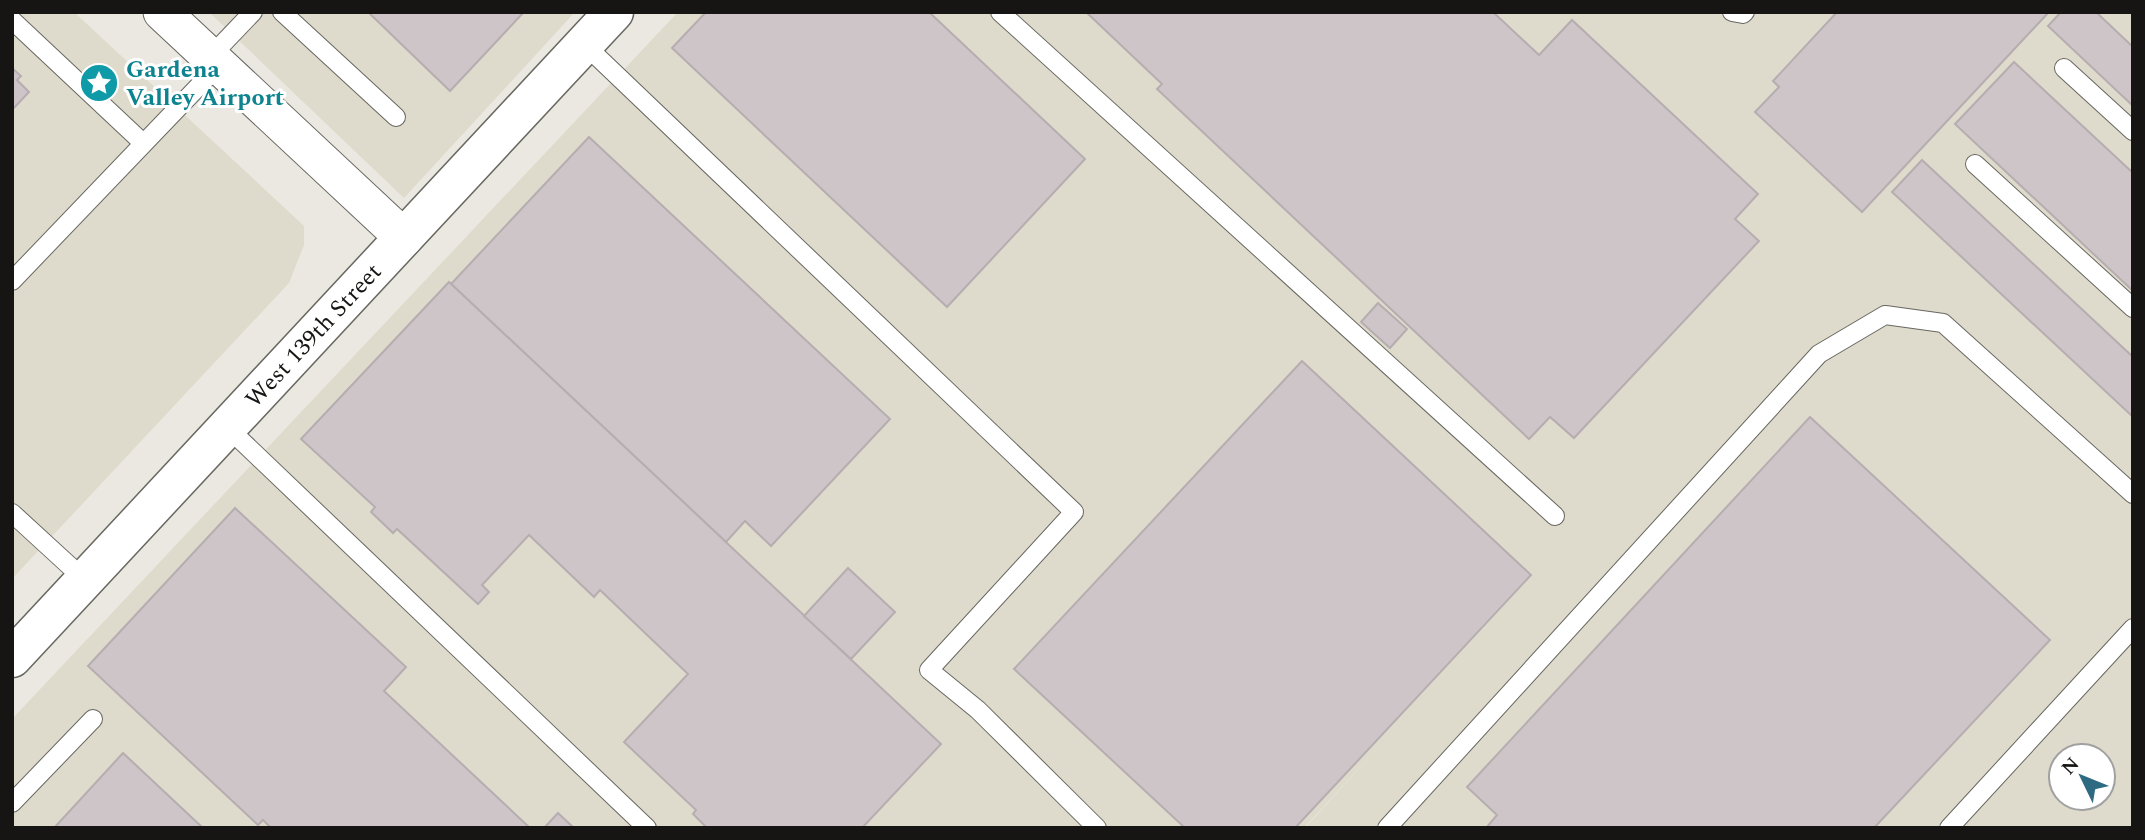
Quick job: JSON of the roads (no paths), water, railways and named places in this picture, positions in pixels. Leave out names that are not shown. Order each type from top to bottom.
[{"type":"street","points":[[162,12],[404,238]]},
{"type":"street","name":"West 139th Street","points":[[12,658],[614,12]]},
{"type":"lane","points":[[12,281],[143,143],[215,61],[253,12]]},
{"type":"lane","points":[[282,12],[396,117]]},
{"type":"lane","points":[[1000,12],[1555,516]]},
{"type":"lane","points":[[1732,12],[1743,15],[1745,12]]},
{"type":"lane","points":[[12,20],[143,143]]},
{"type":"lane","points":[[584,44],[1074,512],[929,670],[978,710],[1097,828]]},
{"type":"lane","points":[[2064,68],[2133,131]]},
{"type":"lane","points":[[1975,164],[2133,308]]},
{"type":"lane","points":[[1387,828],[1819,354],[1885,315],[1943,323],[2133,494]]},
{"type":"lane","points":[[227,427],[647,828]]},
{"type":"lane","points":[[12,513],[85,580]]},
{"type":"lane","points":[[1949,828],[2133,628]]},
{"type":"lane","points":[[12,803],[93,719]]},
{"type":"place","name":"Gardena Valley Airport","points":[[99,83]]}]
